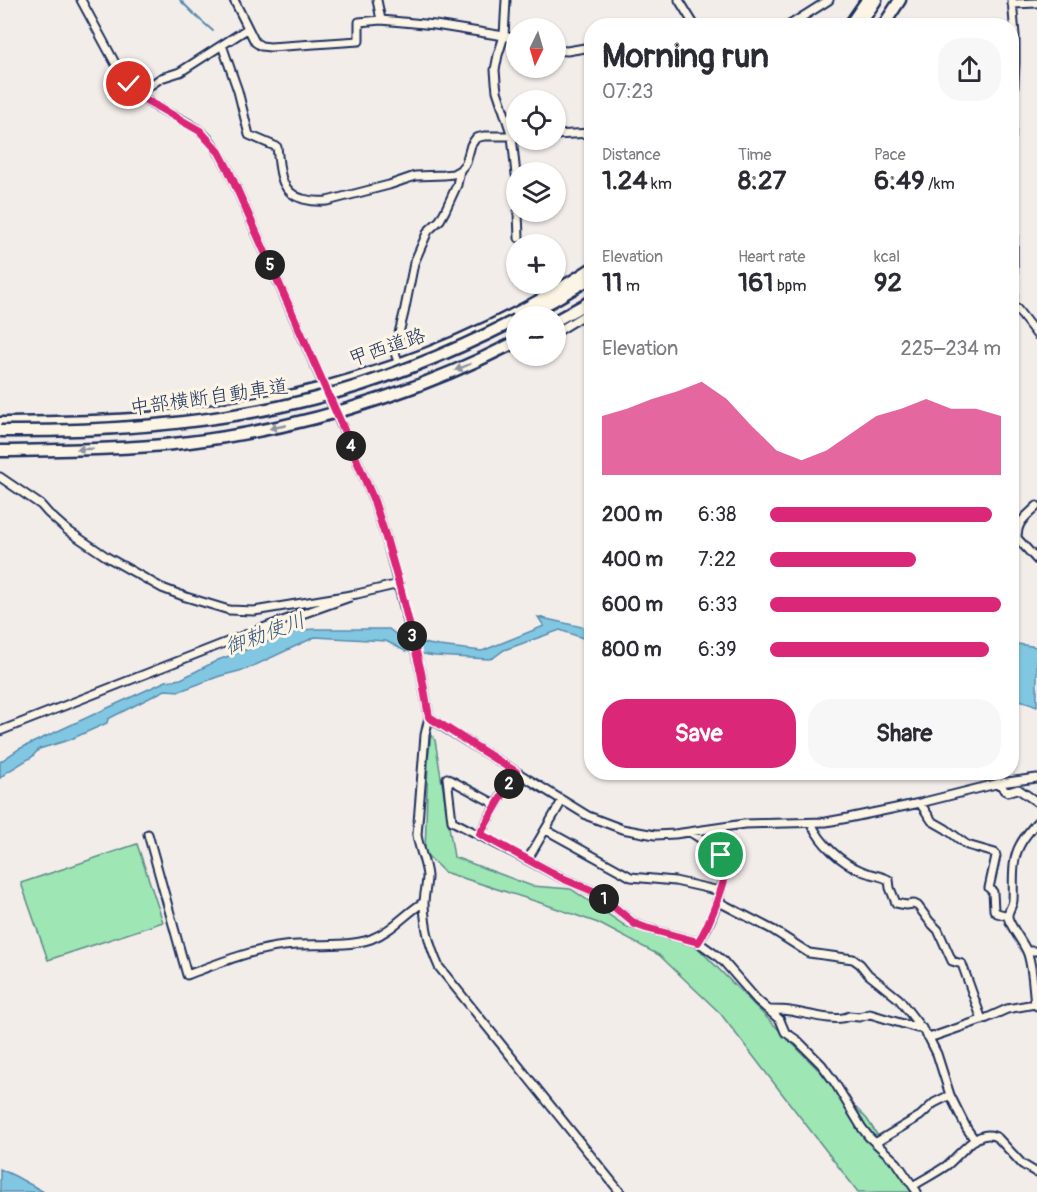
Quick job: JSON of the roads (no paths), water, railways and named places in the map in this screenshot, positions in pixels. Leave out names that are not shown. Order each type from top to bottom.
[{"type":"highway","points":[[855,18],[867,0]]},
{"type":"highway","points":[[864,18],[876,0]]},
{"type":"highway","points":[[888,18],[900,0]]},
{"type":"highway","name":"甲西道路","points":[[0,423],[90,422],[180,415],[257,403],[325,387],[439,349],[551,293],[584,273]]},
{"type":"highway","points":[[543,306],[584,282]]},
{"type":"highway","points":[[566,315],[584,305]]},
{"type":"highway","name":"中部横断自動車道","points":[[0,431],[138,427],[183,423],[269,409],[323,396],[397,373],[466,345],[506,325]]},
{"type":"highway","points":[[0,451],[123,448],[181,443],[268,429],[380,399],[432,381],[506,347]]},
{"type":"street","points":[[81,0],[121,74],[138,94],[200,131],[219,152],[374,501],[400,587],[421,672],[429,717],[425,735],[417,835],[427,876],[424,902],[428,940],[439,967],[620,1192]]},
{"type":"street","points":[[234,0],[247,29],[255,42],[261,46],[359,41],[359,22],[381,20],[435,25],[504,36]]},
{"type":"street","points":[[377,0],[381,20]]},
{"type":"street","points":[[506,0],[504,36],[495,70],[497,91],[506,115]]},
{"type":"street","points":[[679,0],[690,18]]},
{"type":"street","points":[[801,18],[830,0]]},
{"type":"street","points":[[1013,18],[1012,2],[1037,3]]},
{"type":"street","points":[[138,94],[161,78],[180,72],[247,29]]},
{"type":"street","points":[[222,45],[238,91],[247,132],[277,147],[281,177],[289,192],[296,196],[318,202],[327,201],[415,176],[453,174],[466,163],[476,138],[506,136]]},
{"type":"street","points":[[566,51],[584,48]]},
{"type":"street","points":[[566,134],[584,133]]},
{"type":"street","points":[[399,364],[395,352],[396,345],[414,263],[428,231],[440,220],[445,211],[457,185],[460,170]]},
{"type":"street","points":[[1019,312],[1037,335]]},
{"type":"street","points":[[566,326],[584,315]]},
{"type":"street","points":[[0,477],[41,505],[67,530],[107,557],[162,588],[229,610],[245,612],[400,587]]},
{"type":"street","points":[[1019,525],[1037,506]]},
{"type":"street","points":[[1019,540],[1037,560]]},
{"type":"street","points":[[0,731],[260,629],[357,594]]},
{"type":"street","points":[[429,717],[588,816],[622,829],[655,835],[744,824],[811,823],[848,819],[1000,783],[1037,778]]},
{"type":"street","points":[[480,834],[516,772]]},
{"type":"street","points":[[497,805],[447,778],[452,820],[562,878],[593,891],[635,924],[698,942],[724,962],[757,1000],[780,1020],[785,1032],[798,1041],[822,1065],[862,1128],[897,1163],[915,1189],[949,1164],[962,1149],[988,1135],[993,1135],[1022,1164],[1037,1173]]},
{"type":"street","points":[[1000,783],[1008,792],[1018,789],[1037,802]]},
{"type":"street","points":[[528,859],[562,801]]},
{"type":"street","points":[[920,803],[932,821],[967,845],[995,853],[989,888],[993,892],[994,910],[1008,916]]},
{"type":"street","points":[[929,1038],[982,1020],[1007,1008],[1036,1005],[1027,951],[1008,916],[1013,903],[1014,866],[1018,849],[1037,822]]},
{"type":"street","points":[[811,823],[832,853],[863,871],[889,880],[896,903],[918,906],[938,930],[952,961],[962,964],[982,1020]]},
{"type":"street","points":[[546,830],[631,878],[675,881],[720,891]]},
{"type":"street","points":[[690,832],[721,855],[726,871],[717,901],[698,942]]},
{"type":"street","points":[[147,834],[187,975],[262,949],[371,939],[399,923],[424,902]]},
{"type":"street","points":[[717,901],[772,930],[809,953],[854,959],[868,974],[899,999],[922,1028],[938,1054],[950,1095],[975,1140]]},
{"type":"street","points":[[1027,951],[1037,951]]},
{"type":"street","points":[[770,1010],[791,1011],[821,1017],[846,1018],[870,1014],[922,1028]]},
{"type":"street","points":[[875,1143],[920,1116],[934,1103],[950,1095]]},
{"type":"water","points":[[538,617],[584,627],[584,639],[560,630],[504,650],[489,659],[435,656],[405,651],[386,641],[315,637],[247,669],[180,691],[165,690],[108,719],[107,723],[69,740],[39,749],[32,757],[0,778],[0,762],[19,749],[166,681],[181,679],[218,660],[299,630],[389,629],[402,639],[482,651],[544,626]]},
{"type":"water","points":[[1019,644],[1037,647],[1037,706],[1019,700]]},
{"type":"water","points":[[0,1169],[15,1176],[44,1192],[0,1192]]},
{"type":"waterway","points":[[180,0],[213,31]]},
{"type":"water label","name":"御勅使川","points":[[265,634]]}]
